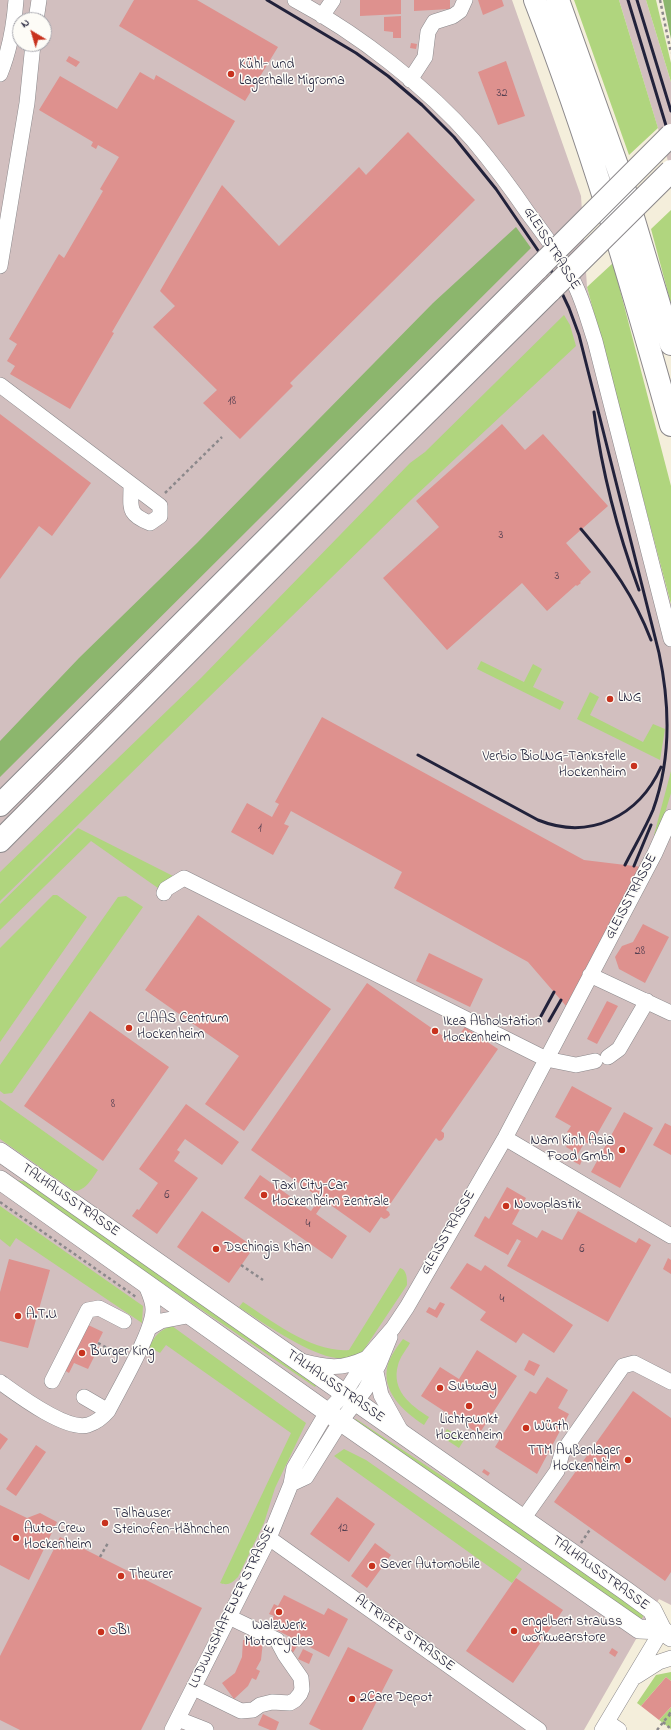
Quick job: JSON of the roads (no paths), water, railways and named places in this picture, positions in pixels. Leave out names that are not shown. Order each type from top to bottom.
[{"type":"highway","points":[[536,0],[607,204],[642,318],[671,425]]},
{"type":"highway","points":[[558,0],[620,174],[671,344]]},
{"type":"highway","points":[[0,806],[671,135]]},
{"type":"highway","points":[[0,841],[671,171]]},
{"type":"highway","points":[[591,250],[630,224],[671,188]]},
{"type":"main road","name":"TALHAUSSTRASSE","points":[[0,1152],[652,1610],[667,1634]]},
{"type":"main road","name":"TALHAUSSTRASSE","points":[[0,1180],[334,1417],[639,1629],[667,1634]]},
{"type":"street","points":[[0,74],[7,58],[14,26],[16,0]]},
{"type":"street","points":[[37,12],[39,0]]},
{"type":"street","name":"GLEISSTRASSE","points":[[295,0],[322,16],[396,67],[430,97],[472,140],[502,176],[548,240],[575,285],[596,341],[671,639]]},
{"type":"street","points":[[322,16],[333,0]]},
{"type":"street","points":[[410,80],[425,57],[428,32],[434,22],[452,16],[460,11],[465,0]]},
{"type":"street","points":[[0,266],[23,125],[32,52]]},
{"type":"street","points":[[0,385],[131,486],[160,506],[160,516],[150,523],[136,518],[131,509],[131,486]]},
{"type":"street","name":"GLEISSTRASSE","points":[[350,1397],[365,1390],[376,1372],[393,1328],[505,1138],[655,854],[671,818]]},
{"type":"street","points":[[164,893],[166,889],[184,878],[546,1059],[576,1065],[601,1059],[619,1049],[647,1001]]},
{"type":"street","points":[[590,975],[671,1013]]},
{"type":"street","points":[[505,1138],[671,1236]]},
{"type":"street","points":[[0,1382],[35,1407],[73,1424],[87,1425],[102,1418],[108,1411],[149,1328],[153,1310],[145,1283]]},
{"type":"street","points":[[52,1380],[88,1310],[98,1308],[124,1321]]},
{"type":"street","points":[[149,1328],[161,1321],[192,1315]]},
{"type":"street","name":"GLEISSTRASSE","points":[[350,1397],[367,1358],[393,1328]]},
{"type":"street","points":[[296,1359],[322,1366],[342,1367],[367,1358]]},
{"type":"street","points":[[523,1519],[557,1471],[562,1453],[623,1366],[634,1363],[671,1382]]},
{"type":"street","points":[[376,1372],[381,1395],[403,1435]]},
{"type":"street","points":[[84,1397],[108,1411]]},
{"type":"street","name":"LUDWIGSHAFENER STRASSE","points":[[175,1724],[269,1538],[292,1484],[294,1468],[350,1397]]},
{"type":"street","name":"ALTRIPER STRASSE","points":[[269,1538],[539,1730]]},
{"type":"street","points":[[194,1688],[241,1711],[253,1710],[260,1705],[272,1702],[290,1703],[300,1694],[302,1689],[301,1678],[285,1655],[277,1640],[228,1617]]},
{"type":"street","points":[[609,1727],[633,1679],[667,1634]]},
{"type":"street","points":[[633,1679],[659,1662],[671,1658]]},
{"type":"street","points":[[175,1724],[206,1730]]},
{"type":"railway","points":[[267,0],[356,53],[388,76],[422,105],[454,137],[496,189],[550,268],[569,308],[579,335],[659,653],[665,692],[667,712],[666,752],[659,791],[650,817],[625,865]]},
{"type":"railway","points":[[628,0],[671,142]]},
{"type":"railway","points":[[637,0],[671,111]]},
{"type":"railway","points":[[594,412],[606,480],[624,547],[639,590]]},
{"type":"railway","points":[[581,529],[603,555],[630,595],[651,640]]},
{"type":"railway","points":[[418,755],[538,820],[557,826],[576,827],[594,825],[611,820],[626,811],[640,799],[652,784],[661,767]]},
{"type":"railway","points":[[634,866],[651,825]]},
{"type":"railway","points":[[541,1016],[554,992]]},
{"type":"railway","points":[[549,1021],[561,1000]]},
{"type":"place","name":"Kühl- und Lagerhalle Migroma","points":[[231,74]]},
{"type":"place","name":"LNG","points":[[610,699]]},
{"type":"place","name":"Verbio BioLNG-Tankstelle Hockenheim","points":[[634,766]]},
{"type":"place","name":"CLAAS Centrum Hockenheim","points":[[129,1028]]},
{"type":"place","name":"Ikea Abholstation Hockenheim","points":[[435,1031]]},
{"type":"place","name":"Nam Kinh Asia Food Gmbh","points":[[622,1150]]},
{"type":"place","name":"Taxi City-Car Hockenheim Zentrale","points":[[264,1195]]},
{"type":"place","name":"Novoplastik","points":[[506,1206]]},
{"type":"place","name":"Dschingis Khan","points":[[216,1249]]},
{"type":"place","name":"A.T.U","points":[[18,1316]]},
{"type":"place","name":"Burger King","points":[[82,1353]]},
{"type":"place","name":"Subway","points":[[440,1388]]},
{"type":"place","name":"Lichtpunkt Hockenheim","points":[[469,1406]]},
{"type":"place","name":"Würth","points":[[526,1428]]},
{"type":"place","name":"TTM Außenlager Hockenheim","points":[[628,1460]]},
{"type":"place","name":"Talhauser Steinofen-Hähnchen","points":[[105,1523]]},
{"type":"place","name":"Auto-Crew Hockenheim","points":[[16,1538]]},
{"type":"place","name":"Sever Automobile","points":[[372,1566]]},
{"type":"place","name":"Theurer","points":[[121,1576]]},
{"type":"place","name":"WalzWerk Motorcycles","points":[[279,1612]]},
{"type":"place","name":"engelbert strauss workwearstore","points":[[514,1631]]},
{"type":"place","name":"OBI","points":[[101,1632]]},
{"type":"place","name":"2Care Depot","points":[[352,1699]]}]
